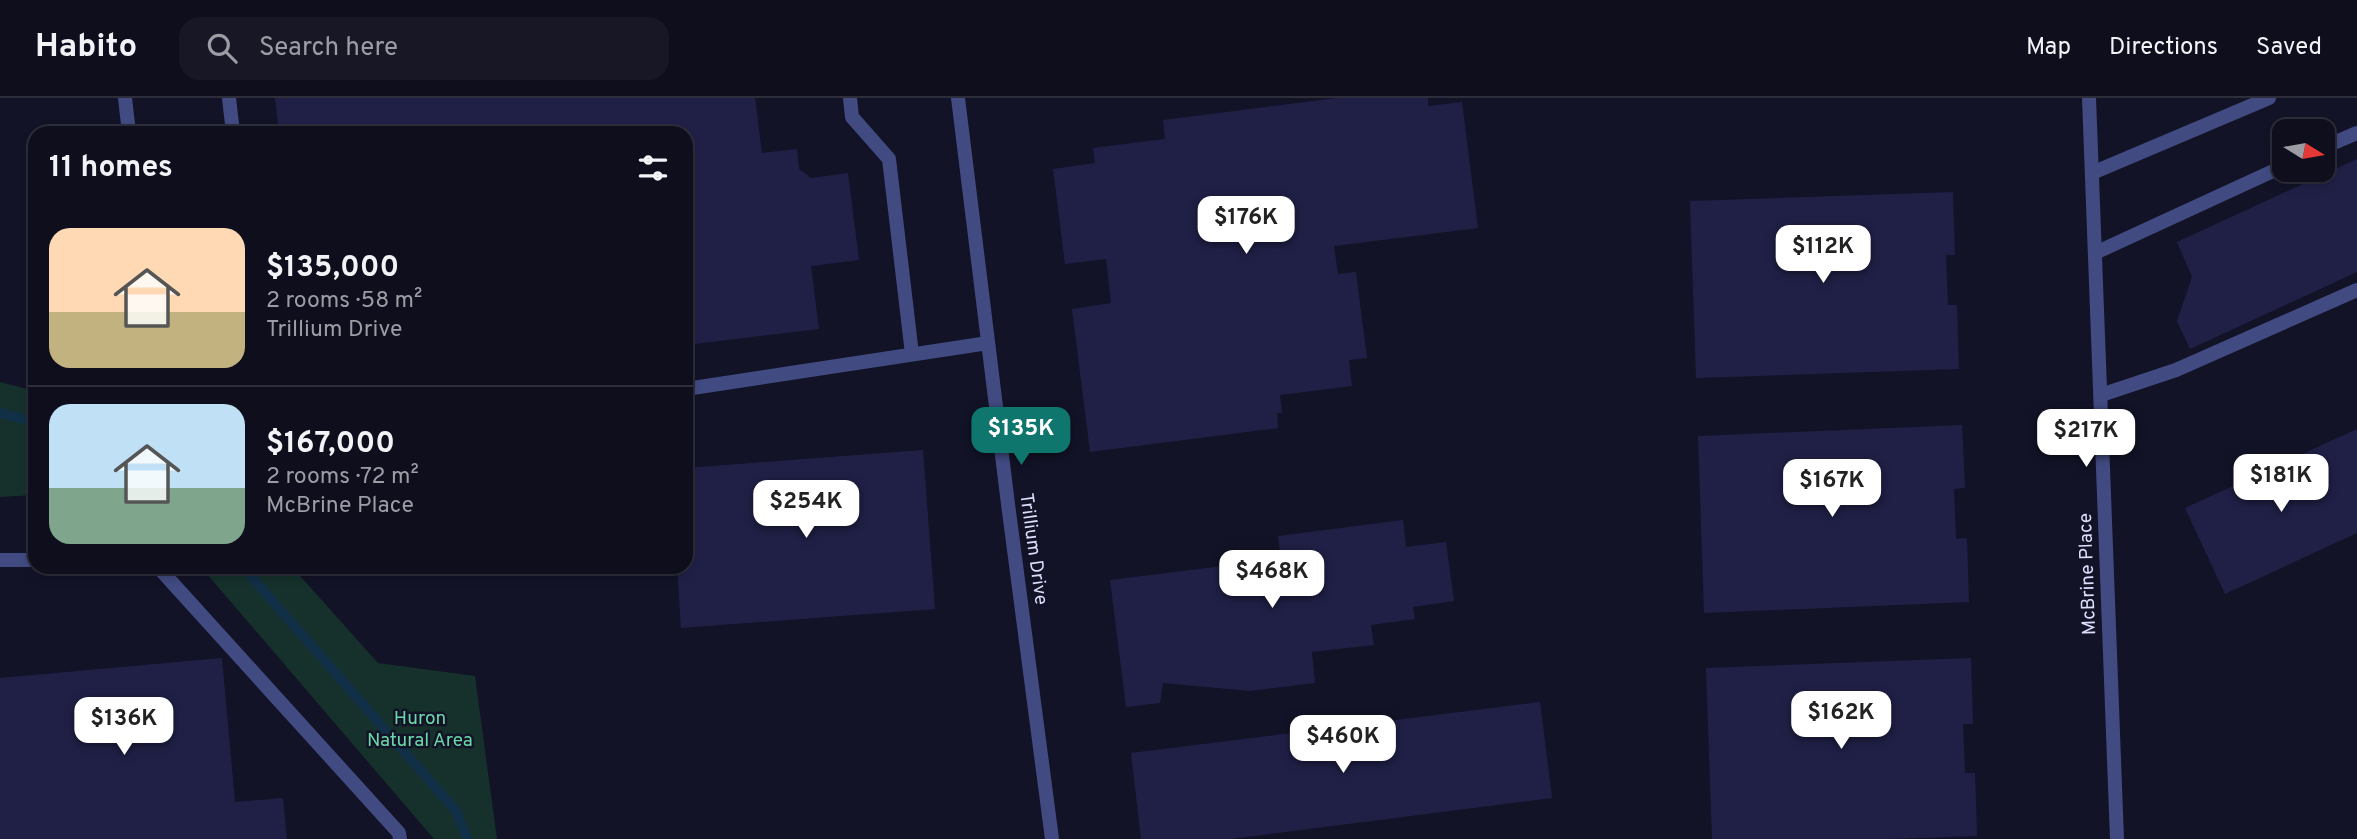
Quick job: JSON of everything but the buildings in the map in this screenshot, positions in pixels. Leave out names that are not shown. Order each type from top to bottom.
[{"type":"street","points":[[125,98],[128,126]]},
{"type":"street","points":[[229,98],[232,126]]},
{"type":"street","points":[[850,98],[852,117],[889,159],[912,354]]},
{"type":"street","name":"Trillium Drive","points":[[958,98],[1052,839]]},
{"type":"street","name":"McBrine Place","points":[[2089,98],[2118,839]]},
{"type":"street","points":[[2092,173],[2269,98]]},
{"type":"street","points":[[2335,142],[2357,133]]},
{"type":"street","points":[[2095,253],[2272,172]]},
{"type":"street","points":[[2101,396],[2176,370],[2357,290]]},
{"type":"street","points":[[693,388],[988,343]]},
{"type":"street","points":[[0,560],[28,560]]},
{"type":"street","points":[[164,574],[399,833],[400,839]]},
{"type":"green space","points":[[0,382],[28,389],[28,495],[0,497]]},
{"type":"green space","name":"Huron Natural Area","points":[[207,574],[298,574],[378,663],[475,676],[497,839],[434,839]]},
{"type":"waterway","points":[[0,413],[28,420]]},
{"type":"waterway","points":[[249,574],[456,811],[467,839]]}]
